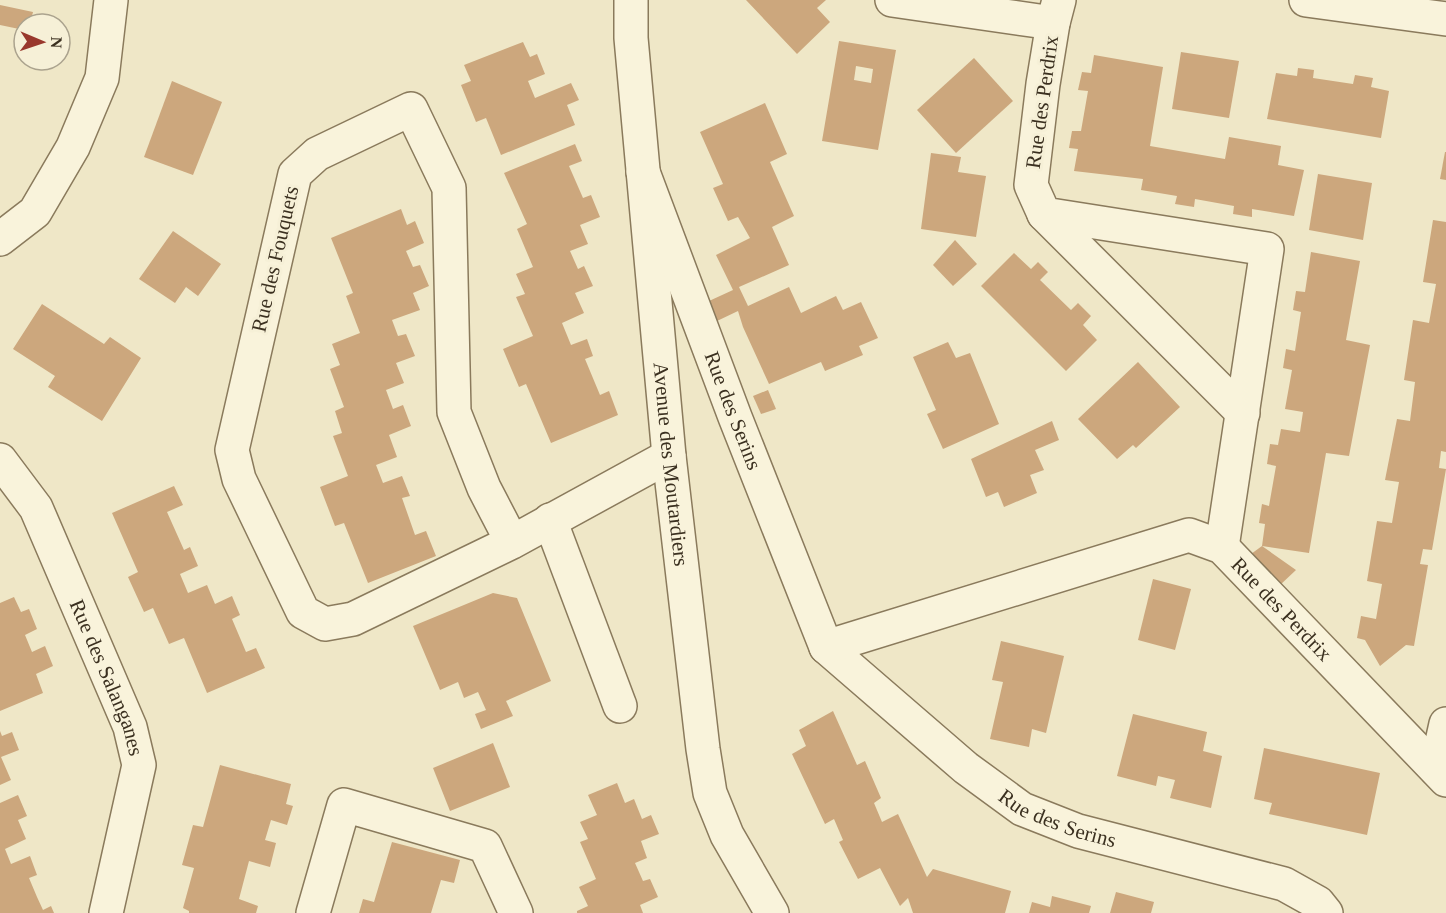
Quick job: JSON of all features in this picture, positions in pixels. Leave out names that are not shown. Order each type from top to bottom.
[{"type":"street","points":[[0,239],[35,212],[73,147],[102,78],[111,0]]},
{"type":"street","name":"Avenue des Moutardiers","points":[[631,0],[631,38],[669,456],[701,738],[710,793],[727,835],[772,913]]},
{"type":"street","name":"Rue des Perdrix","points":[[892,0],[1056,12],[1030,185],[1044,214],[1243,413]]},
{"type":"street","points":[[1306,0],[1446,19]]},
{"type":"street","name":"Rue des Fouquets","points":[[512,542],[484,488],[454,412],[448,188],[411,109],[317,154],[295,174],[232,450],[238,478],[303,612],[325,624],[353,619],[512,542],[669,456]]},
{"type":"street","name":"Rue des Serins","points":[[643,172],[735,417],[826,647],[966,768],[1023,809],[1078,831],[1284,884],[1318,903],[1326,913]]},
{"type":"street","name":"Rue des Perdrix","points":[[1044,214],[1267,249],[1222,547],[1441,774]]},
{"type":"street","name":"Rue des Salanganes","points":[[0,460],[36,508],[130,727],[139,765],[106,913]]},
{"type":"street","points":[[550,520],[621,706]]},
{"type":"street","points":[[826,647],[1189,535],[1222,547]]},
{"type":"street","points":[[1441,774],[1446,724]]},
{"type":"street","points":[[313,913],[344,805],[485,846],[516,913]]},
{"type":"building","points":[[746,0],[826,0],[817,8],[830,22],[797,54]]},
{"type":"building","points":[[0,5],[33,12],[12,12],[12,28],[0,25]]},
{"type":"building","points":[[839,41],[896,50],[878,150],[822,141]],"holes":[[[856,66],[873,69],[871,83],[854,80]]]},
{"type":"building","points":[[523,42],[530,57],[537,54],[545,74],[528,81],[535,98],[571,83],[579,100],[567,105],[575,125],[501,155],[486,118],[476,122],[461,85],[471,81],[464,65]]},
{"type":"building","points":[[1181,52],[1239,61],[1229,118],[1172,109]]},
{"type":"building","points":[[1094,55],[1163,67],[1150,146],[1225,159],[1229,137],[1281,146],[1278,165],[1304,170],[1294,216],[1252,209],[1252,217],[1233,214],[1234,206],[1195,199],[1194,207],[1175,204],[1177,196],[1141,190],[1143,179],[1074,171],[1078,149],[1069,148],[1072,131],[1081,131],[1088,91],[1078,90],[1082,72],[1091,73]]},
{"type":"building","points":[[974,58],[1013,101],[956,153],[917,110]]},
{"type":"building","points":[[1298,68],[1314,70],[1313,78],[1353,84],[1355,75],[1373,78],[1371,87],[1389,91],[1381,138],[1267,119],[1276,73],[1297,76]]},
{"type":"building","points":[[172,81],[222,102],[193,175],[144,157]]},
{"type":"building","points":[[765,103],[787,154],[770,162],[794,216],[772,227],[789,265],[739,287],[748,306],[789,287],[801,313],[836,296],[843,310],[861,302],[878,338],[859,346],[863,355],[825,371],[821,362],[769,384],[738,311],[717,321],[709,301],[733,290],[716,255],[750,238],[738,217],[728,221],[713,188],[723,184],[700,132]]},
{"type":"building","points":[[575,144],[582,161],[569,166],[583,198],[591,195],[600,217],[580,225],[588,244],[570,251],[578,269],[584,266],[593,286],[575,293],[584,313],[562,323],[571,345],[587,339],[593,356],[585,359],[600,395],[609,391],[618,415],[551,443],[526,384],[519,387],[503,349],[533,336],[516,297],[525,294],[516,274],[533,267],[517,229],[527,224],[504,173]]},
{"type":"building","points":[[1446,152],[1446,180],[1440,179]]},
{"type":"building","points":[[931,153],[961,157],[958,172],[986,176],[976,237],[921,229]]},
{"type":"building","points":[[1318,174],[1372,183],[1363,240],[1309,230]]},
{"type":"building","points":[[401,209],[407,225],[415,221],[424,243],[406,251],[413,267],[420,265],[429,286],[413,293],[420,310],[392,320],[398,336],[406,334],[415,356],[396,363],[404,383],[386,390],[393,409],[403,405],[411,426],[389,435],[397,457],[376,465],[383,483],[402,476],[410,496],[402,498],[415,535],[426,531],[436,556],[368,583],[344,523],[335,526],[320,487],[348,476],[333,436],[342,433],[335,411],[344,407],[330,369],[340,365],[332,344],[360,333],[346,296],[353,293],[331,238]]},
{"type":"building","points":[[1433,220],[1446,222],[1446,452],[1441,451],[1439,468],[1446,469],[1432,550],[1423,549],[1420,564],[1428,565],[1414,646],[1406,645],[1380,666],[1365,640],[1357,638],[1361,616],[1376,619],[1382,584],[1367,581],[1377,521],[1392,523],[1399,482],[1385,480],[1397,419],[1410,421],[1415,382],[1404,380],[1413,320],[1429,323],[1436,284],[1423,282]]},
{"type":"building","points":[[173,231],[221,264],[198,296],[186,287],[175,303],[139,279]]},
{"type":"building","points":[[955,240],[977,264],[953,286],[933,265]]},
{"type":"building","points":[[1311,252],[1360,261],[1346,340],[1370,345],[1349,456],[1326,453],[1309,553],[1262,546],[1265,524],[1259,523],[1262,504],[1269,506],[1276,466],[1267,464],[1270,444],[1278,445],[1281,429],[1300,432],[1303,412],[1285,409],[1292,370],[1283,368],[1286,349],[1295,351],[1301,312],[1293,310],[1296,291],[1305,292]]},
{"type":"building","points":[[1014,253],[1031,269],[1038,262],[1048,272],[1040,280],[1071,310],[1078,303],[1091,316],[1083,325],[1097,340],[1066,371],[981,286]]},
{"type":"building","points":[[42,304],[104,344],[110,337],[141,358],[102,421],[48,387],[55,376],[13,349]]},
{"type":"building","points":[[948,342],[956,358],[970,353],[999,424],[943,449],[927,414],[936,410],[913,357]]},
{"type":"building","points":[[1138,362],[1180,407],[1136,448],[1133,445],[1117,459],[1078,419]]},
{"type":"building","points":[[768,390],[776,409],[761,414],[753,396]]},
{"type":"building","points":[[1052,421],[1059,440],[1035,450],[1044,470],[1030,475],[1037,493],[1004,507],[998,492],[986,497],[971,459]]},
{"type":"building","points":[[174,486],[183,505],[167,512],[184,550],[190,547],[198,566],[180,574],[188,593],[207,585],[215,604],[232,596],[240,615],[232,619],[246,652],[256,648],[265,668],[207,693],[184,638],[169,644],[153,608],[144,612],[128,577],[138,572],[112,513]]},
{"type":"building","points":[[1262,546],[1296,570],[1279,586],[1251,554]]},
{"type":"building","points":[[1153,579],[1191,589],[1175,650],[1138,640]]},
{"type":"building","points":[[493,593],[517,598],[551,681],[506,701],[513,716],[481,729],[475,714],[486,710],[478,692],[464,698],[458,682],[440,690],[413,626]]},
{"type":"building","points":[[14,597],[21,612],[29,609],[37,629],[25,635],[32,652],[45,646],[53,666],[36,674],[43,693],[0,711],[0,603]]},
{"type":"building","points":[[1001,641],[1064,656],[1046,733],[1032,729],[1029,747],[990,739],[1003,682],[992,680]]},
{"type":"building","points":[[833,711],[857,765],[865,761],[881,798],[874,803],[882,822],[898,814],[927,877],[933,869],[1011,891],[1005,913],[913,913],[908,898],[900,906],[880,868],[858,879],[839,842],[843,840],[834,819],[825,824],[792,754],[806,746],[799,730]]},
{"type":"building","points":[[1133,714],[1207,732],[1203,751],[1222,756],[1211,808],[1170,798],[1175,780],[1158,776],[1156,786],[1117,776]]},
{"type":"building","points":[[0,731],[2,736],[12,732],[19,750],[1,757],[11,780],[0,785]]},
{"type":"building","points":[[493,743],[510,787],[450,811],[433,768]]},
{"type":"building","points":[[1264,748],[1380,773],[1367,835],[1269,814],[1272,803],[1254,799]]},
{"type":"building","points":[[220,765],[291,784],[286,804],[293,806],[287,825],[271,820],[265,840],[276,843],[270,867],[249,861],[239,899],[258,906],[256,913],[189,913],[183,908],[194,868],[182,865],[193,825],[203,827]]},
{"type":"building","points":[[617,783],[625,803],[634,799],[642,819],[651,815],[659,834],[641,841],[647,858],[635,863],[643,881],[650,879],[658,897],[640,905],[643,913],[577,913],[588,906],[579,887],[596,879],[580,842],[588,839],[580,822],[597,815],[588,795]]},
{"type":"building","points":[[18,795],[27,816],[18,820],[26,839],[5,849],[11,864],[30,856],[37,875],[29,878],[43,910],[51,906],[54,913],[0,913],[0,803]]},
{"type":"building","points":[[392,842],[460,860],[454,883],[441,880],[431,913],[359,913],[363,899],[374,902]]},
{"type":"building","points":[[1116,892],[1154,902],[1151,913],[1110,913]]},
{"type":"building","points":[[1052,896],[1091,906],[1089,913],[1029,913],[1032,902],[1050,907]]}]
